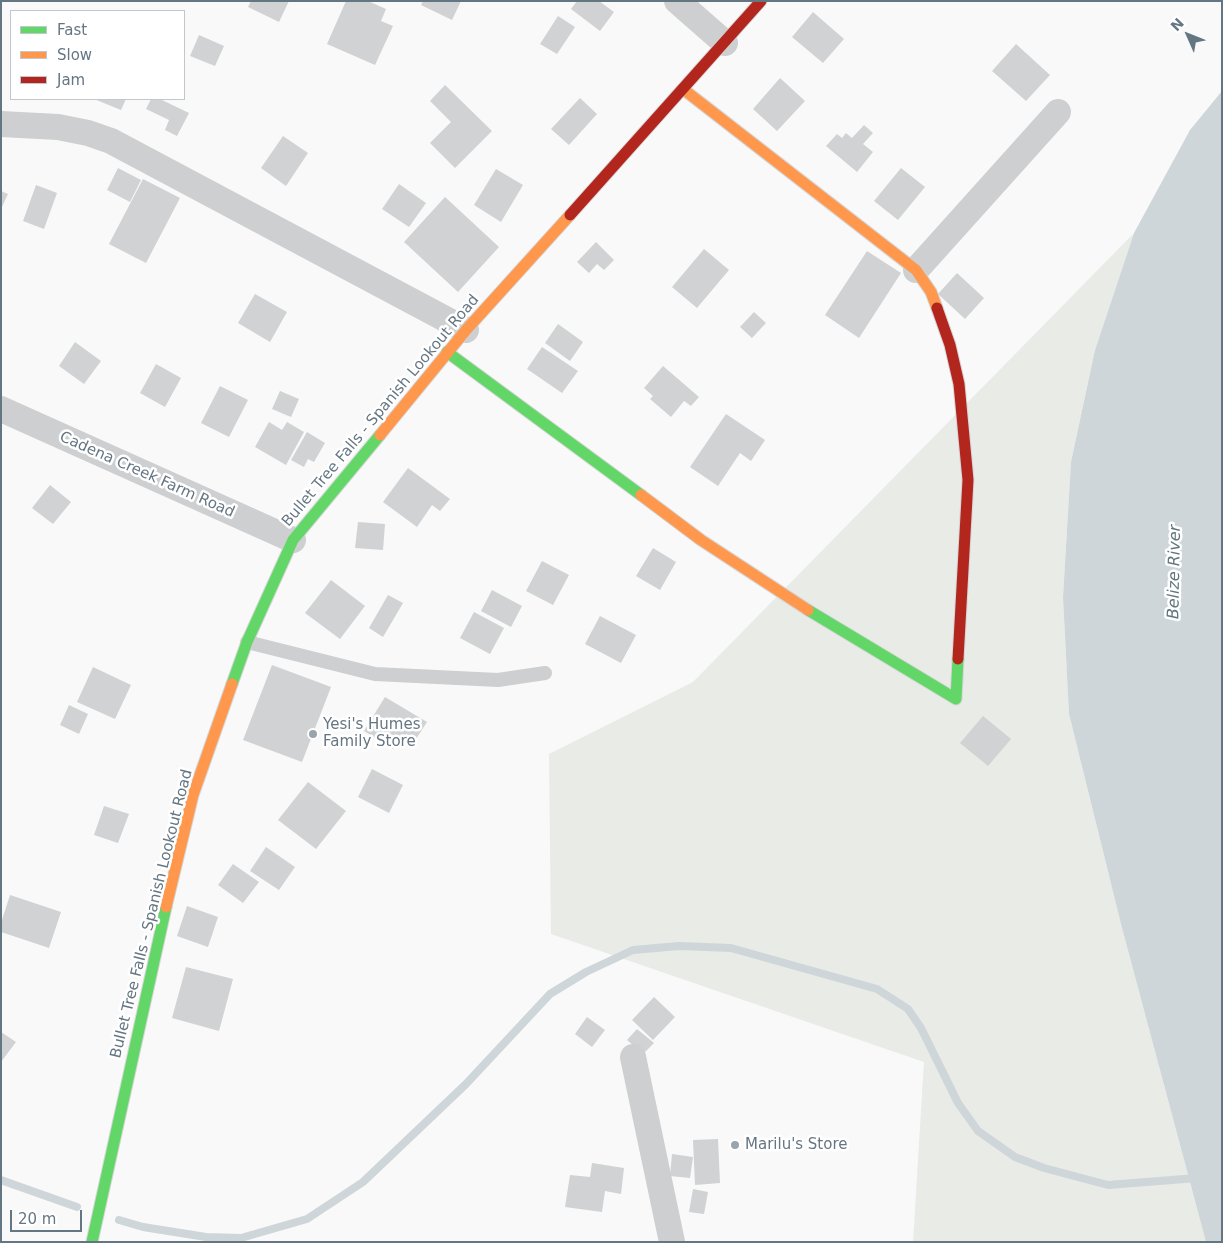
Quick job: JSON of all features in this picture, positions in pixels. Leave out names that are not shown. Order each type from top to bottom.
[{"type":"main road","name":"Bullet Tree Falls - Spanish Lookout Road","points":[[92,1242],[152,968],[193,795],[247,642],[293,540],[466,330],[761,1]]},
{"type":"main road","points":[[447,352],[701,540],[815,614],[956,699],[968,480],[959,384],[950,345],[931,292],[916,270],[683,89]]},
{"type":"street","points":[[677,1],[725,42]]},
{"type":"street","points":[[916,270],[1058,112]]},
{"type":"street","points":[[1,124],[58,126],[88,133],[110,141],[466,330]]},
{"type":"street","name":"Cadena Creek Farm Road","points":[[1,409],[293,540]]},
{"type":"street","points":[[633,1057],[672,1242]]},
{"type":"lane","points":[[247,642],[376,674],[498,680],[545,673]]},
{"type":"shaded area","points":[[1134,233],[1095,350],[1071,462],[1063,597],[1069,714],[1122,928],[1206,1242],[913,1242],[924,1062],[551,934],[549,754],[693,682]]},
{"type":"water","name":"Belize River","points":[[1222,91],[1222,1242],[1206,1242],[1122,928],[1069,714],[1063,597],[1071,462],[1095,350],[1134,233],[1190,130]]},
{"type":"building","points":[[251,1],[289,1],[279,22],[248,7]]},
{"type":"building","points":[[346,1],[368,1],[386,9],[381,21],[393,26],[375,65],[327,44]]},
{"type":"building","points":[[423,1],[461,1],[452,20],[421,5]]},
{"type":"building","points":[[577,1],[599,1],[614,12],[600,31],[571,9]]},
{"type":"building","points":[[813,12],[844,39],[823,63],[792,37]]},
{"type":"building","points":[[558,16],[575,27],[557,54],[540,44]]},
{"type":"building","points":[[199,35],[224,46],[215,66],[190,56]]},
{"type":"building","points":[[1016,44],[1050,75],[1026,101],[992,71]]},
{"type":"building","points":[[780,78],[805,101],[777,131],[753,109]]},
{"type":"building","points":[[445,85],[492,131],[455,168],[430,143],[451,122],[430,101]]},
{"type":"building","points":[[580,98],[597,114],[569,145],[551,129]]},
{"type":"building","points":[[96,100],[126,100],[121,110]]},
{"type":"building","points":[[150,100],[162,100],[189,113],[177,136],[165,130],[169,120],[146,109]]},
{"type":"building","points":[[864,125],[873,133],[863,144],[873,152],[857,172],[826,146],[837,134],[842,138],[846,133],[852,138]]},
{"type":"building","points":[[283,136],[308,153],[286,186],[261,168]]},
{"type":"building","points":[[118,168],[141,180],[130,202],[107,190]]},
{"type":"building","points":[[901,168],[925,187],[898,220],[874,201]]},
{"type":"building","points":[[496,169],[523,185],[501,222],[474,205]]},
{"type":"building","points":[[143,179],[180,198],[146,263],[109,244]]},
{"type":"building","points":[[399,184],[426,203],[409,227],[382,209]]},
{"type":"building","points":[[36,185],[57,193],[44,229],[23,221]]},
{"type":"building","points":[[1,191],[8,194],[1,209]]},
{"type":"building","points":[[445,197],[499,247],[458,292],[404,242]]},
{"type":"building","points":[[596,242],[614,260],[604,270],[597,264],[589,273],[577,262]]},
{"type":"building","points":[[704,249],[729,270],[697,308],[672,287]]},
{"type":"building","points":[[867,251],[901,273],[859,338],[825,315]]},
{"type":"building","points":[[957,273],[984,298],[965,319],[938,294]]},
{"type":"building","points":[[255,294],[287,312],[270,342],[238,323]]},
{"type":"building","points":[[754,312],[766,323],[752,338],[740,327]]},
{"type":"building","points":[[558,324],[583,342],[570,361],[545,343]]},
{"type":"building","points":[[75,342],[101,361],[84,384],[59,366]]},
{"type":"building","points":[[542,347],[578,371],[562,393],[527,369]]},
{"type":"building","points":[[156,364],[181,378],[165,407],[140,393]]},
{"type":"building","points":[[663,366],[699,397],[691,406],[684,401],[671,417],[650,399],[653,396],[644,388]]},
{"type":"building","points":[[220,386],[248,400],[229,437],[201,423]]},
{"type":"building","points":[[280,391],[299,399],[291,417],[272,409]]},
{"type":"building","points":[[726,414],[765,440],[751,461],[740,453],[718,486],[690,467]]},
{"type":"building","points":[[269,422],[282,430],[287,422],[304,432],[286,465],[255,447]]},
{"type":"building","points":[[307,432],[325,443],[314,462],[308,459],[304,467],[291,460]]},
{"type":"building","points":[[408,468],[450,499],[440,511],[432,505],[417,527],[383,502]]},
{"type":"building","points":[[50,485],[71,502],[53,524],[32,508]]},
{"type":"building","points":[[358,522],[385,524],[383,550],[355,548]]},
{"type":"building","points":[[653,548],[676,562],[660,590],[636,576]]},
{"type":"building","points":[[542,561],[569,575],[553,605],[526,591]]},
{"type":"building","points":[[331,580],[365,606],[340,639],[305,613]]},
{"type":"building","points":[[492,590],[522,606],[511,627],[481,611]]},
{"type":"building","points":[[388,595],[403,603],[383,637],[369,628]]},
{"type":"building","points":[[474,612],[504,628],[490,654],[460,638]]},
{"type":"building","points":[[600,616],[636,635],[621,663],[585,644]]},
{"type":"building","points":[[272,665],[331,687],[302,762],[243,740]]},
{"type":"building","points":[[93,667],[131,685],[115,719],[77,702]]},
{"type":"building","points":[[385,697],[427,722],[414,742],[402,734],[393,749],[364,731]]},
{"type":"building","points":[[69,705],[88,714],[79,734],[60,725]]},
{"type":"building","points":[[983,716],[1011,739],[988,766],[960,743]]},
{"type":"building","points":[[372,769],[403,785],[389,813],[358,797]]},
{"type":"building","points":[[308,782],[346,811],[316,849],[278,820]]},
{"type":"building","points":[[104,806],[129,814],[118,843],[94,835]]},
{"type":"building","points":[[266,847],[295,867],[279,890],[250,871]]},
{"type":"building","points":[[233,864],[259,882],[243,903],[218,885]]},
{"type":"building","points":[[10,895],[61,912],[49,948],[1,932],[1,923]]},
{"type":"building","points":[[187,906],[218,917],[208,947],[177,936]]},
{"type":"building","points":[[186,967],[233,979],[219,1031],[172,1018]]},
{"type":"building","points":[[654,997],[675,1017],[653,1040],[632,1020]]},
{"type":"building","points":[[587,1017],[605,1030],[592,1047],[575,1034]]},
{"type":"building","points":[[637,1029],[654,1043],[643,1054],[627,1040]]},
{"type":"building","points":[[1,1032],[16,1042],[1,1062]]},
{"type":"building","points":[[718,1139],[720,1183],[695,1185],[693,1140]]},
{"type":"building","points":[[672,1154],[693,1157],[690,1178],[670,1176]]},
{"type":"building","points":[[592,1163],[624,1168],[621,1194],[605,1191],[602,1212],[565,1207],[570,1175],[590,1177]]},
{"type":"building","points":[[693,1189],[708,1192],[704,1214],[689,1212]]},
{"type":"waterway","points":[[119,1220],[143,1227],[206,1237],[241,1238],[307,1219],[363,1182],[466,1084],[550,994],[586,972],[633,950],[679,946],[731,948],[877,989],[908,1009],[921,1028],[958,1103],[978,1131],[1015,1157],[1044,1168],[1108,1185],[1197,1178]]},
{"type":"waterway","points":[[1,1180],[77,1207]]},
{"type":"traffic: fast","points":[[447,352],[641,495]]},
{"type":"traffic: fast","points":[[232,684],[247,642],[293,540],[380,435]]},
{"type":"traffic: fast","points":[[808,610],[956,699],[958,659]]},
{"type":"traffic: fast","points":[[92,1242],[166,907]]},
{"type":"traffic: slow","points":[[683,89],[916,270],[931,292],[937,308]]},
{"type":"traffic: slow","points":[[380,435],[466,330],[570,215]]},
{"type":"traffic: slow","points":[[641,495],[701,540],[808,610]]},
{"type":"traffic: slow","points":[[166,907],[193,795],[232,684]]},
{"type":"traffic: jam","points":[[570,215],[761,1]]},
{"type":"traffic: jam","points":[[937,308],[950,345],[959,384],[968,480],[958,659]]},
{"type":"place","name":"Yesi's Humes Family Store","points":[[313,734]]},
{"type":"place","name":"Marilu's Store","points":[[735,1145]]}]
